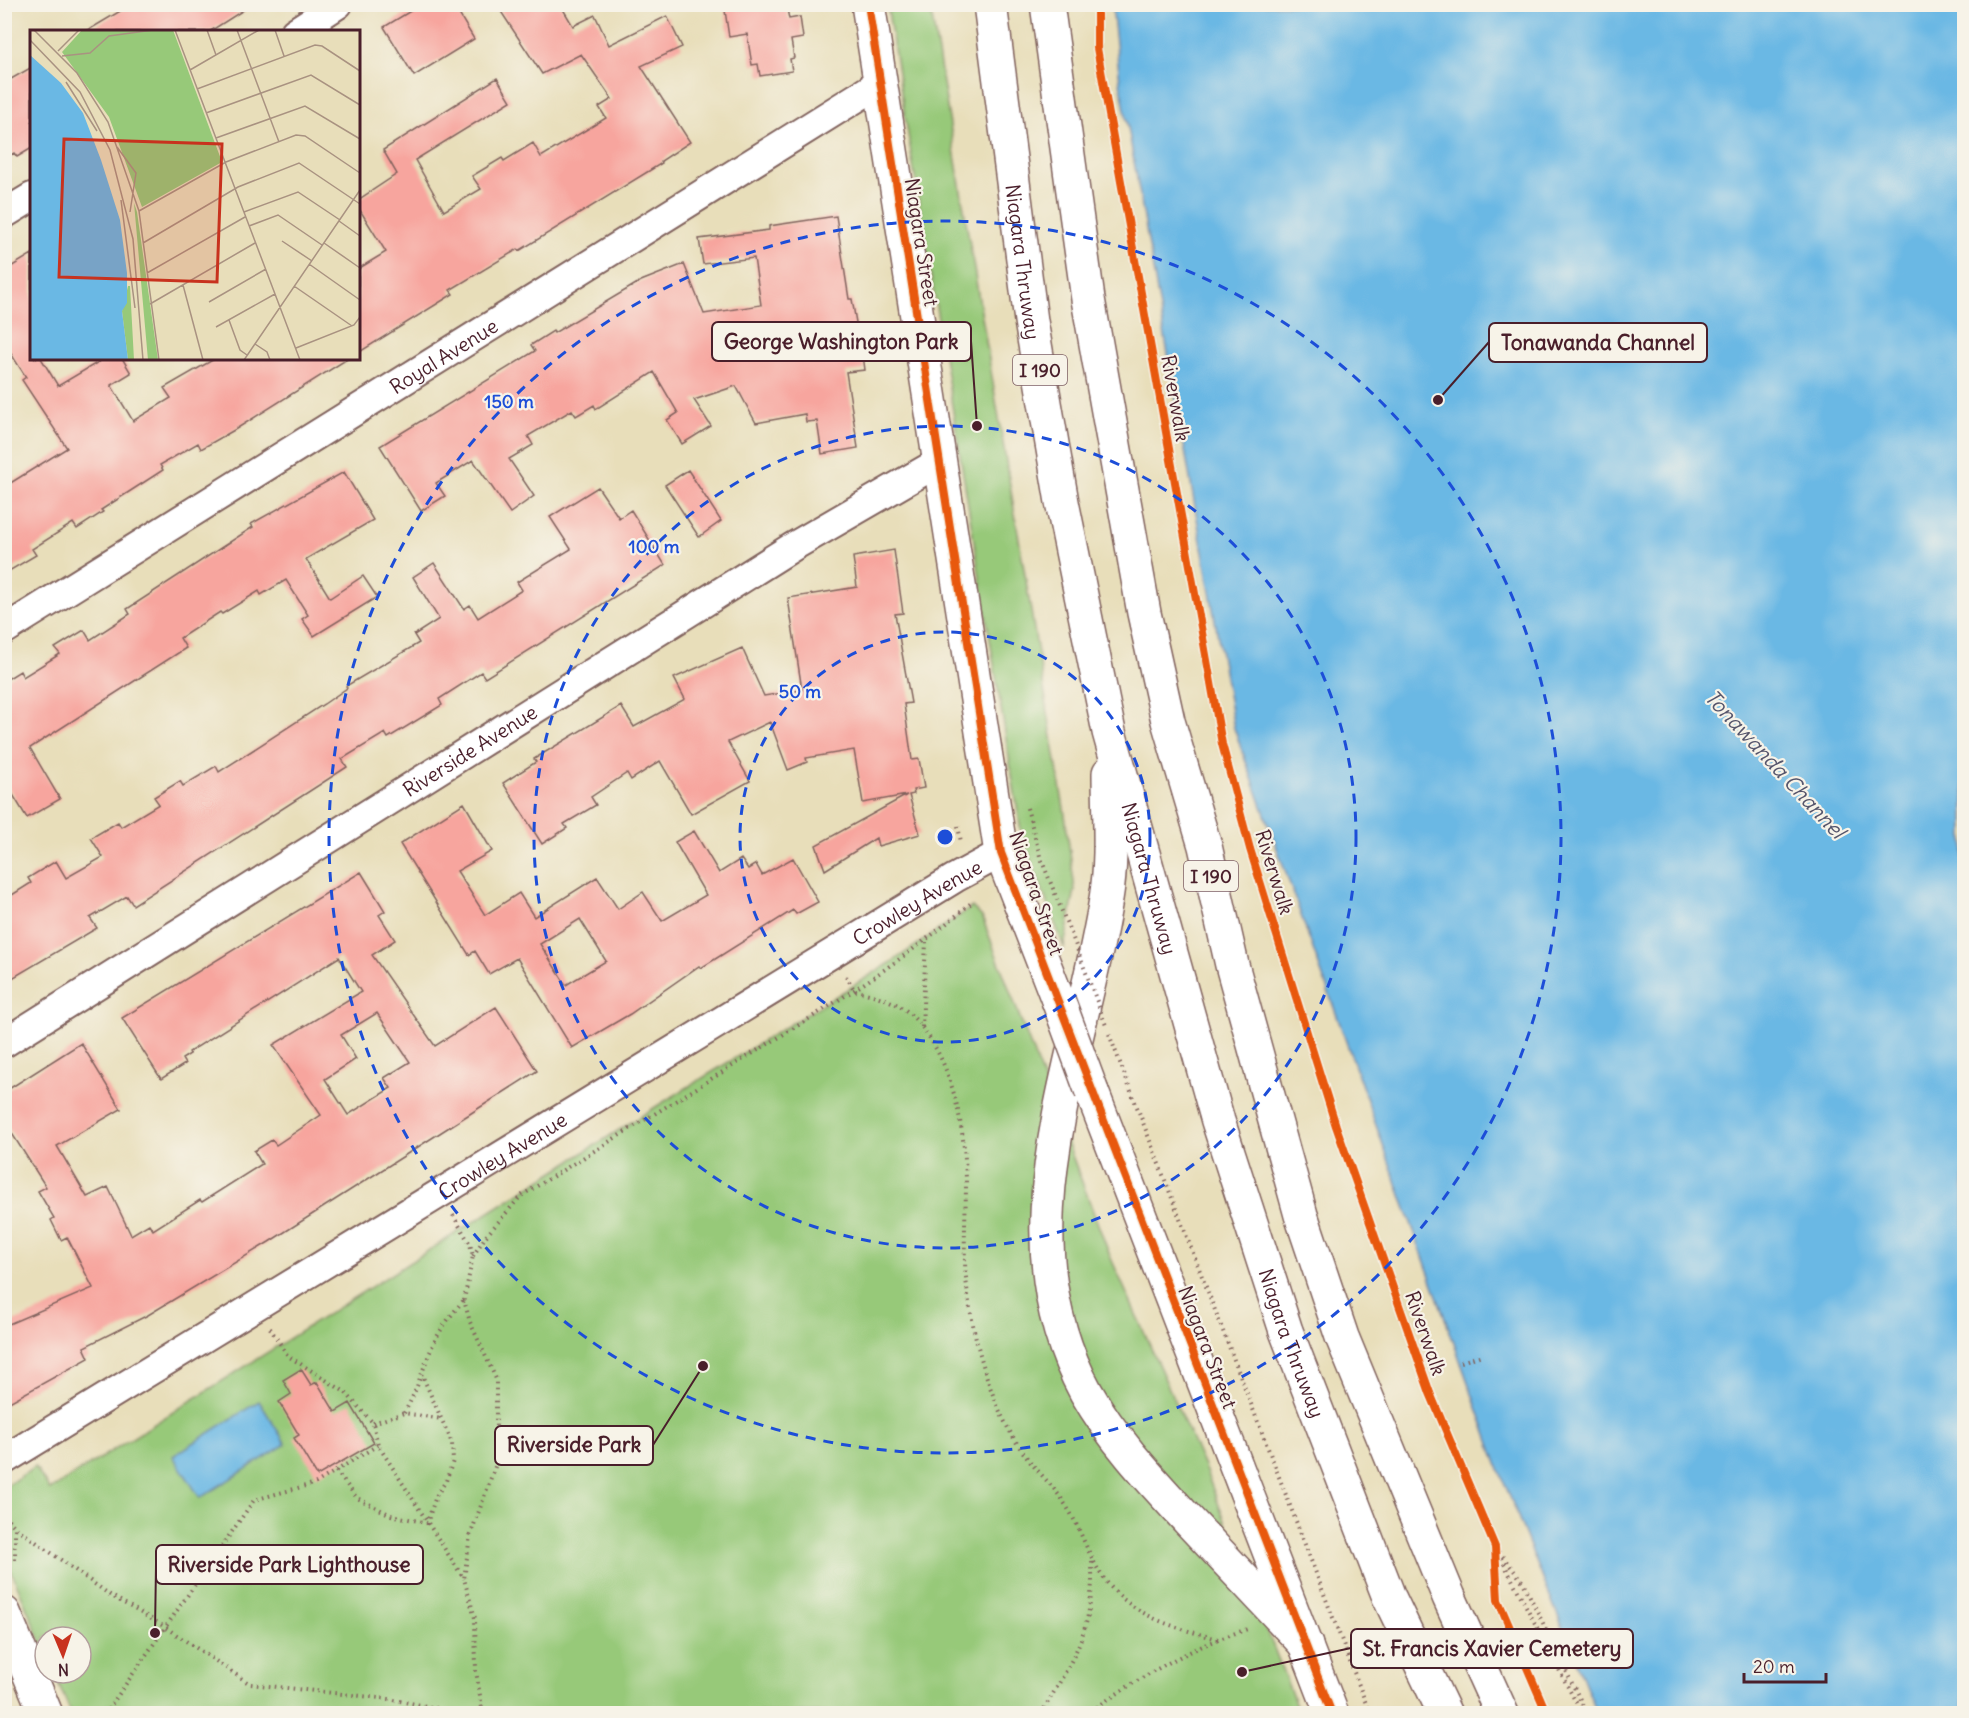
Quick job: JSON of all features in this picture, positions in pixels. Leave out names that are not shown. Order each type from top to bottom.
[{"type":"main road","name":"Niagara Street","points":[[868,4],[1001,853],[1332,1713]]},
{"type":"main road","name":"Niagara Thruway","points":[[990,4],[1031,321],[1062,502],[1109,732],[1218,1121],[1286,1331],[1389,1598],[1445,1713]]},
{"type":"main road","name":"I 190","points":[[1047,4],[1088,299],[1144,613],[1168,721],[1205,846],[1232,965],[1301,1215],[1342,1337],[1441,1576],[1502,1713]]},
{"type":"main road","points":[[1109,732],[1107,897],[1057,1127],[1049,1179],[1046,1222],[1048,1275],[1057,1326],[1087,1393],[1111,1432],[1156,1485],[1306,1645]]},
{"type":"main road","points":[[4,1613],[46,1713]]},
{"type":"street","points":[[298,30],[338,4]]},
{"type":"street","name":"Royal Avenue","points":[[4,630],[880,83]]},
{"type":"street","points":[[4,214],[30,198]]},
{"type":"street","name":"Riverside Avenue","points":[[4,1042],[794,546],[939,462]]},
{"type":"street","name":"Crowley Avenue","points":[[4,1460],[955,878],[1001,853]]},
{"type":"path","points":[[1026,805],[1040,856],[1370,1713]]},
{"type":"path","points":[[958,826],[960,841],[963,845]]},
{"type":"path","points":[[922,1028],[926,942]]},
{"type":"path","points":[[850,982],[855,991],[888,1000],[911,1014],[941,1061],[954,1093],[961,1126],[966,1179],[965,1264],[970,1304],[985,1371],[1008,1428],[1024,1454],[1064,1501],[1081,1530],[1092,1560],[1103,1579],[1121,1599],[1143,1614],[1164,1624],[1218,1639]]},
{"type":"path","points":[[461,1226],[473,1256],[464,1300],[470,1322],[496,1379],[496,1464],[470,1536],[464,1579]]},
{"type":"path","points":[[404,1413],[415,1395],[430,1351],[446,1321],[464,1300]]},
{"type":"path","points":[[278,1341],[288,1356],[345,1392],[373,1422],[378,1445],[464,1579],[474,1618],[476,1671],[483,1713]]},
{"type":"path","points":[[1461,1362],[1482,1356]]},
{"type":"path","points":[[422,1375],[452,1443],[453,1461],[446,1481],[436,1496],[427,1523]]},
{"type":"path","points":[[373,1422],[404,1413],[442,1419]]},
{"type":"path","points":[[105,1713],[254,1500],[316,1483],[378,1445]]},
{"type":"path","points":[[336,1471],[357,1498],[391,1515],[427,1523]]},
{"type":"path","points":[[4,1515],[15,1527],[110,1595],[165,1627],[250,1684],[389,1699],[468,1713]]},
{"type":"path","points":[[15,1527],[15,1560]]},
{"type":"path","points":[[1490,1536],[1582,1713]]},
{"type":"path","points":[[1495,1547],[1497,1568]]},
{"type":"path","points":[[1495,1547],[1523,1582],[1587,1713]]},
{"type":"path","points":[[1041,1713],[1076,1654],[1089,1621],[1093,1590],[1092,1560]]},
{"type":"path","points":[[1087,1713],[1170,1660],[1218,1639],[1254,1627]]},
{"type":"green space","points":[[887,5],[930,5],[1065,815],[1075,890],[1064,947],[1022,837]]},
{"type":"green space","points":[[972,907],[982,917],[1110,1256],[1205,1469],[1299,1713],[71,1713],[59,1685],[93,1685],[93,1625],[34,1625],[5,1556],[4,1487],[35,1467],[50,1490],[657,1106],[890,963]]},
{"type":"water","points":[[1112,5],[1964,5],[1964,1713],[1597,1713],[1500,1472],[1234,728],[1120,82]]},
{"type":"water","points":[[259,1401],[286,1444],[200,1498],[173,1456]]},
{"type":"building","points":[[132,4],[253,4],[212,30],[88,30]]},
{"type":"building","points":[[422,4],[453,4],[474,39],[414,76],[384,27]]},
{"type":"building","points":[[496,4],[560,4],[573,26],[595,15],[609,45],[667,16],[682,47],[641,66],[690,142],[661,161],[662,163],[519,251],[518,249],[450,290],[453,294],[360,352],[360,268],[386,252],[360,210],[360,199],[397,174],[383,150],[497,78],[511,101],[415,160],[444,211],[481,189],[472,176],[502,158],[504,161],[533,143],[541,157],[606,118],[599,107],[612,99],[581,54],[542,74]]},
{"type":"building","points":[[724,4],[786,4],[789,19],[800,17],[803,38],[791,40],[794,58],[790,59],[792,71],[760,76],[758,64],[752,65],[747,34],[729,37]]},
{"type":"building","points":[[30,68],[30,149],[17,157],[14,153],[4,159],[4,83]]},
{"type":"building","points":[[836,216],[849,299],[852,299],[865,370],[846,372],[858,448],[822,454],[817,421],[806,422],[805,414],[756,423],[736,386],[694,400],[711,426],[682,444],[667,420],[678,413],[654,372],[596,409],[594,405],[576,416],[572,410],[528,436],[533,445],[509,459],[534,496],[510,513],[473,460],[436,483],[445,496],[421,511],[380,446],[535,351],[531,345],[553,331],[554,333],[641,281],[684,264],[704,314],[761,305],[754,258],[703,264],[699,239],[769,230],[769,226]]},
{"type":"building","points":[[30,255],[30,360],[42,360],[58,386],[102,360],[123,360],[131,373],[111,385],[133,421],[171,398],[164,388],[213,360],[346,360],[201,449],[198,443],[160,465],[163,470],[101,510],[103,512],[77,529],[73,523],[32,549],[36,555],[4,574],[4,487],[67,448],[22,380],[26,377],[4,343],[4,271]]},
{"type":"building","points":[[688,470],[721,521],[699,537],[665,485]]},
{"type":"building","points":[[344,472],[373,520],[306,559],[330,598],[363,576],[377,597],[314,636],[302,619],[308,615],[286,580],[261,595],[259,591],[222,614],[220,612],[180,638],[186,648],[30,748],[60,799],[27,818],[4,780],[4,681],[20,671],[23,677],[60,654],[55,648],[84,630],[90,640],[130,614],[127,609],[253,527],[251,524]]},
{"type":"building","points":[[598,487],[619,518],[631,510],[665,565],[485,678],[481,672],[439,699],[442,705],[388,738],[385,733],[342,759],[347,767],[133,905],[127,896],[90,918],[97,928],[4,983],[4,900],[31,883],[28,878],[56,861],[66,878],[103,857],[91,838],[118,822],[121,827],[159,804],[154,797],[180,781],[183,786],[216,766],[219,772],[324,704],[347,688],[346,686],[419,643],[414,635],[439,619],[413,577],[434,563],[464,609],[470,605],[478,618],[522,590],[517,582],[571,549],[550,517]]},
{"type":"building","points":[[894,550],[903,613],[895,614],[911,703],[904,704],[912,760],[919,759],[924,788],[913,790],[914,794],[909,795],[920,834],[878,846],[876,838],[825,870],[816,845],[907,795],[863,803],[854,750],[806,758],[807,762],[788,770],[770,722],[728,742],[750,781],[691,814],[660,761],[631,780],[627,773],[591,797],[596,805],[564,824],[567,828],[542,844],[503,783],[536,762],[534,759],[621,706],[634,727],[685,699],[674,678],[742,648],[764,696],[802,690],[788,598],[857,587],[853,557]]},
{"type":"building","points":[[464,803],[492,851],[457,871],[485,915],[519,893],[534,917],[597,877],[618,909],[643,892],[662,921],[706,895],[675,842],[694,831],[719,873],[741,859],[748,869],[756,864],[762,875],[793,858],[818,902],[796,914],[793,910],[701,968],[699,966],[630,1014],[572,1048],[517,958],[489,974],[475,951],[469,955],[400,844]],"holes":[[[580,919],[606,961],[566,985],[540,944]]]},
{"type":"building","points":[[361,872],[385,911],[379,915],[395,940],[372,955],[435,1046],[496,1007],[537,1071],[269,1242],[148,1315],[84,1347],[89,1358],[4,1405],[4,1326],[93,1288],[67,1237],[61,1240],[51,1220],[54,1218],[38,1191],[46,1187],[4,1121],[4,1092],[81,1043],[121,1109],[57,1146],[87,1197],[108,1187],[131,1235],[149,1224],[153,1230],[262,1164],[254,1151],[272,1140],[276,1145],[321,1115],[273,1045],[361,992],[339,957],[189,1052],[190,1054],[182,1059],[185,1064],[161,1079],[122,1018]],"holes":[[[377,1013],[410,1062],[384,1078],[391,1088],[348,1115],[325,1079],[356,1059],[341,1035]]]},
{"type":"building","points":[[301,1369],[311,1385],[317,1382],[335,1412],[350,1403],[374,1443],[317,1476],[294,1438],[299,1435],[279,1402],[291,1394],[283,1380]]},
{"type":"cycle path","points":[[868,4],[1001,853],[1332,1714]]},
{"type":"cycle path","name":"Riverwalk","points":[[1097,4],[1097,48],[1222,744],[1250,849],[1336,1126],[1430,1393],[1495,1547],[1498,1600],[1547,1714]]},
{"type":"place","name":"Tonawanda Channel","points":[[1438,400]]},
{"type":"place","name":"George Washington Park","points":[[977,426]]},
{"type":"place","name":"Riverside Park","points":[[703,1366]]},
{"type":"place","name":"Riverside Park Lighthouse","points":[[155,1633]]},
{"type":"place","name":"St. Francis Xavier Cemetery","points":[[1242,1672]]}]
